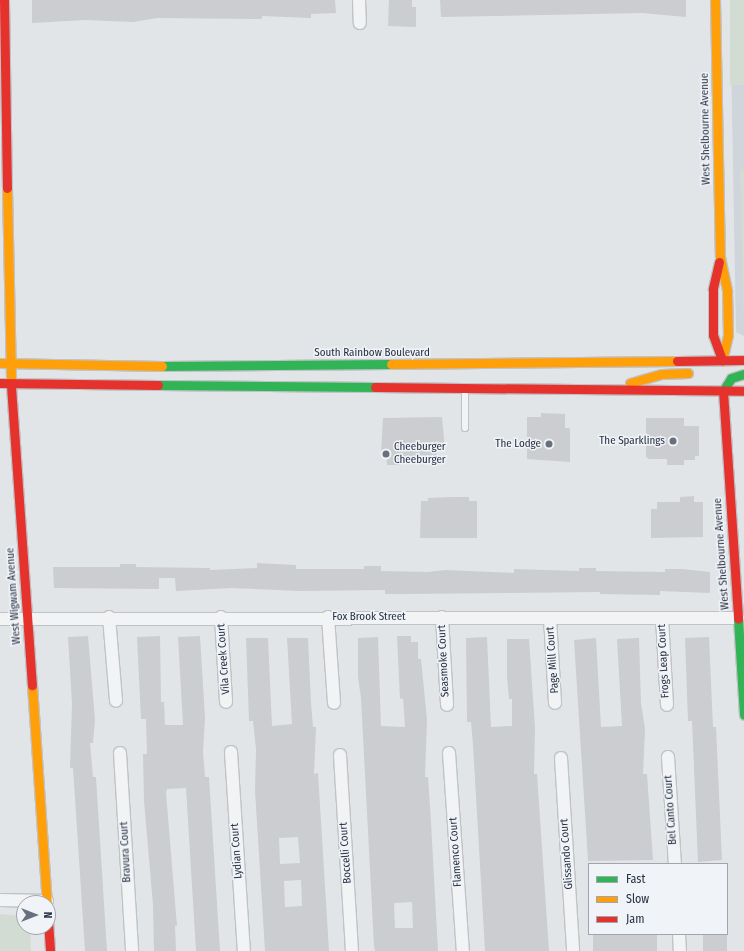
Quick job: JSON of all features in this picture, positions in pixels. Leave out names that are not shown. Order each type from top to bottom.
[{"type":"main road","name":"West Wigwam Avenue","points":[[4,0],[2,30],[11,384],[47,895]]},
{"type":"main road","name":"West Shelbourne Avenue","points":[[715,0],[720,257],[727,290],[728,335],[722,360]]},
{"type":"main road","name":"West Shelbourne Avenue","points":[[720,257],[713,289],[713,335],[722,360]]},
{"type":"main road","points":[[710,370],[722,360]]},
{"type":"main road","name":"South Rainbow Boulevard","points":[[0,363],[352,365],[744,360]]},
{"type":"main road","points":[[375,386],[390,375],[429,372],[487,364]]},
{"type":"main road","points":[[256,385],[301,373],[343,373],[352,365]]},
{"type":"main road","points":[[611,389],[662,374],[696,373]]},
{"type":"main road","points":[[723,390],[731,378],[744,374]]},
{"type":"main road","points":[[0,384],[465,386],[744,390]]},
{"type":"main road","name":"West Shelbourne Avenue","points":[[723,390],[744,715]]},
{"type":"main road","points":[[49,935],[50,951]]},
{"type":"street","points":[[359,0],[360,23]]},
{"type":"street","points":[[109,617],[116,701]]},
{"type":"street","name":"Vila Creek Court","points":[[221,617],[226,702]]},
{"type":"street","points":[[328,617],[334,702]]},
{"type":"street","name":"Fox Brook Street","points":[[0,618],[738,618]]},
{"type":"street","name":"Seasmoke Court","points":[[442,618],[446,705]]},
{"type":"street","name":"Page Mill Court","points":[[550,618],[555,703]]},
{"type":"street","name":"Frogs Leap Court","points":[[662,618],[667,705]]},
{"type":"street","name":"Lydian Court","points":[[231,752],[244,951]]},
{"type":"street","name":"Bravura Court","points":[[120,753],[132,951]]},
{"type":"street","name":"Flamenco Court","points":[[449,753],[462,951]]},
{"type":"street","name":"Boccelli Court","points":[[340,755],[352,951]]},
{"type":"street","name":"Bel Canto Court","points":[[668,757],[675,863]]},
{"type":"street","name":"Glissando Court","points":[[561,758],[573,951]]},
{"type":"street","points":[[0,900],[16,901]]},
{"type":"street","points":[[679,935],[680,951]]},
{"type":"lane","points":[[465,386],[465,428]]},
{"type":"shaded area","points":[[730,0],[744,0],[744,336],[736,332]]},
{"type":"shaded area","points":[[730,0],[744,0],[744,85],[730,85]]},
{"type":"shaded area","points":[[740,169],[744,169],[744,327],[742,251]]},
{"type":"shaded area","points":[[0,914],[16,915],[16,935],[30,935],[31,951],[0,951]]},
{"type":"building","points":[[32,0],[335,0],[336,13],[311,14],[311,18],[262,16],[262,19],[157,18],[133,22],[85,20],[32,23]]},
{"type":"building","points":[[389,0],[412,0],[412,7],[416,7],[416,27],[388,26]]},
{"type":"building","points":[[440,0],[686,0],[686,17],[642,13],[441,17]]},
{"type":"building","name":"The Lodge","points":[[541,413],[565,414],[565,428],[570,428],[570,462],[527,459],[527,417],[541,417]]},
{"type":"building","points":[[442,417],[445,451],[437,451],[437,459],[401,460],[401,465],[387,465],[386,453],[381,453],[383,418]]},
{"type":"building","name":"The Sparklings","points":[[646,418],[684,418],[684,426],[699,426],[699,456],[695,456],[695,460],[684,460],[684,465],[667,465],[667,459],[649,459],[646,457]]},
{"type":"building","points":[[694,496],[694,502],[703,502],[703,537],[651,538],[651,509],[657,509],[657,502],[680,502],[680,497]]},
{"type":"building","points":[[469,497],[469,501],[477,501],[477,538],[420,538],[421,501],[428,501],[428,498]]},
{"type":"building","points":[[257,563],[296,565],[296,569],[364,569],[364,566],[381,566],[381,571],[428,572],[445,570],[514,573],[514,569],[579,571],[579,568],[596,568],[596,571],[665,572],[665,569],[682,569],[710,572],[710,593],[660,591],[660,595],[600,594],[600,592],[385,594],[385,590],[300,591],[231,588],[176,591],[175,578],[159,578],[159,589],[54,588],[53,567],[120,567],[120,564],[136,564],[136,567],[210,568],[210,570],[257,568]]},
{"type":"building","points":[[88,636],[95,720],[93,743],[90,743],[93,777],[96,777],[107,951],[85,951],[73,768],[70,768],[72,704],[68,637]]},
{"type":"building","points":[[160,636],[161,702],[164,702],[165,725],[183,725],[178,637],[200,636],[205,718],[203,752],[205,777],[209,777],[220,951],[196,951],[186,788],[167,789],[166,793],[177,926],[175,926],[176,951],[154,951],[153,905],[144,801],[143,754],[147,754],[146,719],[141,719],[137,637]]},
{"type":"building","points":[[397,636],[411,636],[411,642],[418,642],[418,659],[421,659],[427,720],[425,777],[428,777],[438,951],[375,951],[361,698],[358,677],[358,638],[378,637],[381,726],[405,727],[403,698],[400,699]],"holes":[[[412,902],[413,928],[395,928],[394,903]]]},
{"type":"building","points":[[487,637],[491,727],[512,726],[512,699],[509,699],[507,677],[507,639],[529,639],[535,728],[534,774],[537,774],[549,951],[485,951],[473,745],[471,722],[467,722],[466,638]]},
{"type":"building","points":[[709,637],[713,727],[716,727],[722,860],[698,862],[692,721],[688,721],[685,638]]},
{"type":"building","points":[[246,638],[268,638],[272,726],[292,724],[287,638],[308,638],[313,727],[316,727],[314,774],[318,773],[329,951],[265,951],[255,791],[256,749],[253,721],[249,721]],"holes":[[[298,837],[300,863],[280,864],[279,838]],[[301,880],[302,906],[285,907],[284,881]]]},
{"type":"building","points":[[596,638],[601,727],[622,726],[617,639],[639,638],[641,703],[645,729],[643,774],[647,774],[653,860],[588,861],[574,640]]},
{"type":"building","points":[[593,935],[657,935],[657,951],[593,951]]},
{"type":"building","points":[[703,935],[727,935],[727,951],[703,951]]},
{"type":"traffic: fast","points":[[162,366],[391,364]]},
{"type":"traffic: fast","points":[[723,391],[731,378],[744,374]]},
{"type":"traffic: fast","points":[[158,385],[375,387]]},
{"type":"traffic: fast","points":[[738,619],[744,715]]},
{"type":"traffic: slow","points":[[715,0],[720,257],[727,291],[728,335],[722,360]]},
{"type":"traffic: slow","points":[[7,188],[11,386]]},
{"type":"traffic: slow","points":[[391,364],[677,361]]},
{"type":"traffic: slow","points":[[0,363],[162,366]]},
{"type":"traffic: slow","points":[[630,383],[662,374],[688,373]]},
{"type":"traffic: slow","points":[[32,685],[46,895]]},
{"type":"traffic: jam","points":[[4,0],[7,188]]},
{"type":"traffic: jam","points":[[719,262],[713,289],[713,335],[722,360]]},
{"type":"traffic: jam","points":[[677,361],[744,360]]},
{"type":"traffic: jam","points":[[0,383],[158,385]]},
{"type":"traffic: jam","points":[[11,386],[32,685]]},
{"type":"traffic: jam","points":[[375,387],[744,391]]},
{"type":"traffic: jam","points":[[723,391],[738,619]]},
{"type":"traffic: jam","points":[[49,935],[50,951]]},
{"type":"place","name":"The Sparklings","points":[[673,441]]},
{"type":"place","name":"The Lodge","points":[[549,444]]},
{"type":"place","name":"Cheeburger Cheeburger","points":[[386,454]]}]
